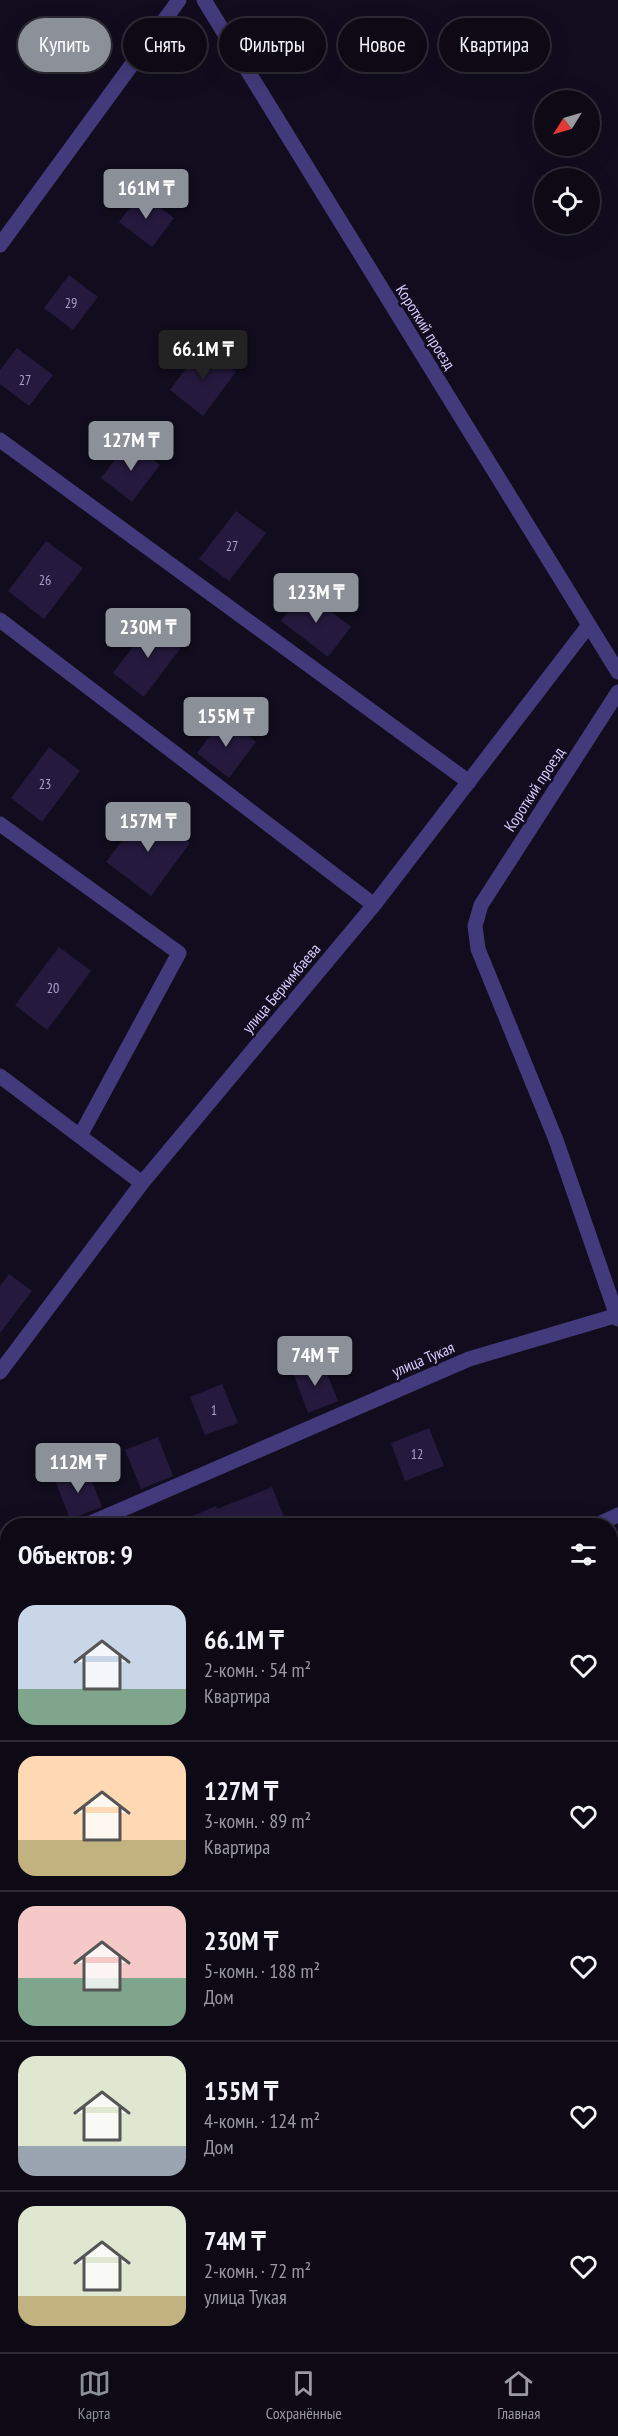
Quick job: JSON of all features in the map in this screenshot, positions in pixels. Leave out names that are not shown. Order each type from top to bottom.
[{"type":"street","points":[[0,246],[179,0]]},
{"type":"street","name":"Короткий проезд","points":[[204,0],[618,672]]},
{"type":"street","points":[[0,440],[469,782]]},
{"type":"street","points":[[0,620],[374,904]]},
{"type":"street","name":"улица Беркимбаева","points":[[1,1368],[142,1183],[374,904],[589,625]]},
{"type":"street","name":"Короткий проезд","points":[[618,692],[481,904],[476,926],[478,949],[556,1140],[618,1316]]},
{"type":"street","points":[[0,824],[179,953],[80,1136]]},
{"type":"street","points":[[0,1076],[142,1183]]},
{"type":"street","name":"улица Тукая","points":[[102,1518],[469,1359],[618,1316]]},
{"type":"building","points":[[141,193],[174,218],[152,247],[119,222]]},
{"type":"building","points":[[69,275],[98,297],[73,330],[44,308]]},
{"type":"building","points":[[202,347],[236,372],[203,416],[170,390]]},
{"type":"building","points":[[17,348],[53,375],[29,406],[0,384],[0,370]]},
{"type":"building","points":[[129,441],[160,465],[132,502],[101,478]]},
{"type":"building","points":[[236,511],[266,533],[229,581],[199,559]]},
{"type":"building","points":[[46,541],[83,568],[44,619],[8,591]]},
{"type":"building","points":[[304,590],[351,627],[328,657],[281,621]]},
{"type":"building","points":[[152,621],[183,645],[144,697],[113,673]]},
{"type":"building","points":[[224,717],[256,742],[229,778],[197,753]]},
{"type":"building","points":[[49,747],[80,771],[42,822],[11,798]]},
{"type":"building","points":[[146,809],[190,843],[151,896],[106,862]]},
{"type":"building","points":[[59,947],[91,971],[47,1030],[15,1005]]},
{"type":"building","points":[[9,1274],[32,1291],[0,1333],[0,1286]]},
{"type":"building","points":[[322,1361],[338,1401],[308,1413],[293,1373]]},
{"type":"building","points":[[222,1384],[238,1423],[205,1435],[190,1397]]},
{"type":"building","points":[[429,1428],[444,1466],[405,1481],[391,1443]]},
{"type":"building","points":[[158,1437],[173,1476],[141,1489],[125,1450]]},
{"type":"building","points":[[87,1468],[102,1507],[70,1518],[55,1480]]},
{"type":"building","points":[[272,1487],[285,1518],[188,1518],[216,1506],[217,1509]]}]
